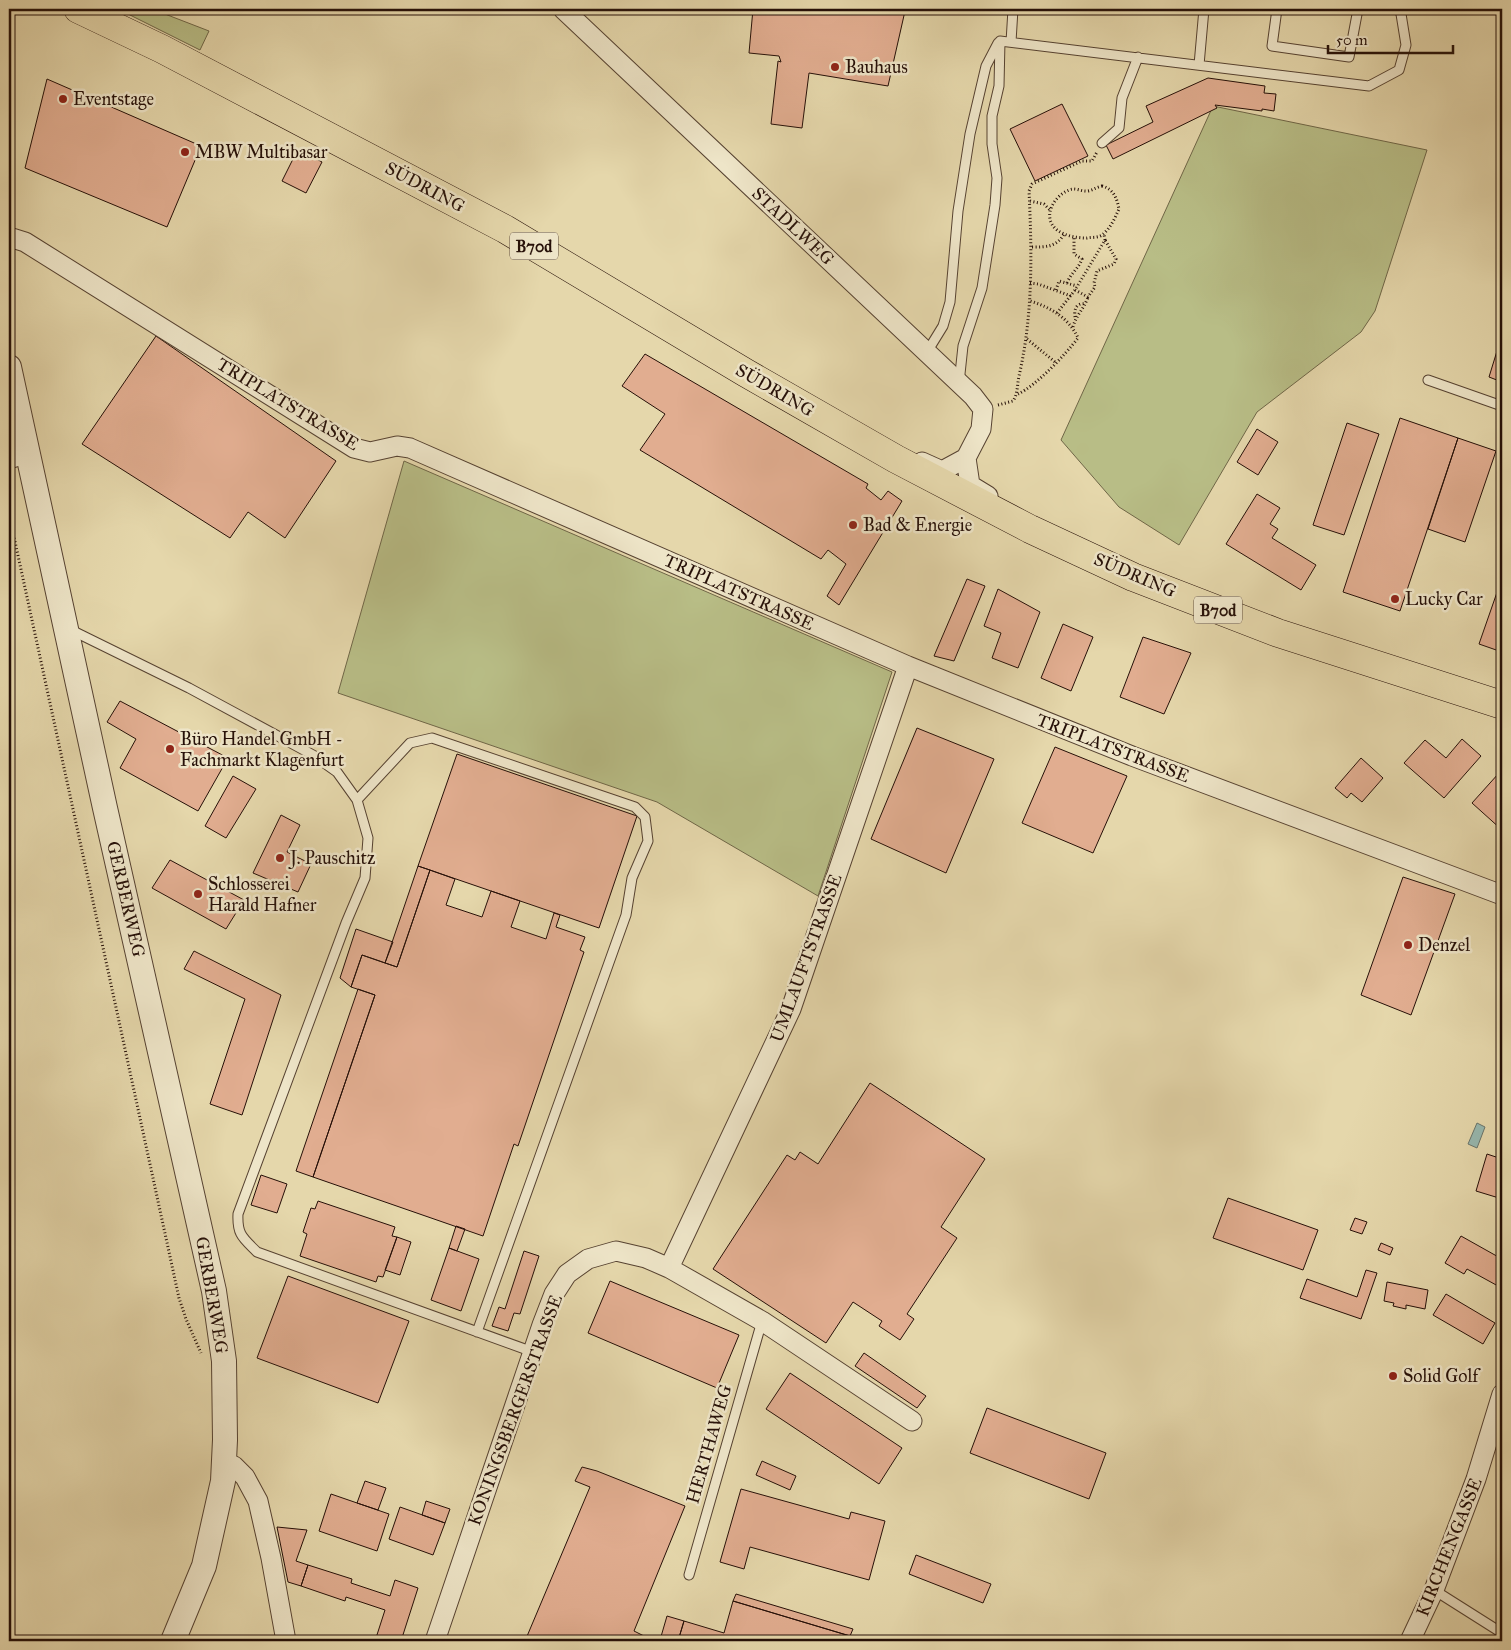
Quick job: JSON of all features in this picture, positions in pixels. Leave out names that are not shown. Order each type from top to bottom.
[{"type":"main road","name":"SÜDRING","points":[[78,9],[162,49],[505,229],[746,374],[896,459],[1030,529],[1134,576],[1278,633],[1502,705]]},
{"type":"street","name":"STADLWEG","points":[[563,9],[927,352],[973,396],[983,409]]},
{"type":"street","name":"TRIPLATSTRASSE","points":[[9,237],[25,242],[354,448],[370,452],[397,446],[410,448],[908,666],[1132,756],[1502,895]]},
{"type":"street","name":"GERBERWEG","points":[[9,367],[18,456],[66,628],[214,1291],[224,1361],[225,1462],[223,1481],[204,1566],[173,1641]]},
{"type":"street","points":[[896,459],[915,459],[942,471],[966,458],[981,429],[983,409]]},
{"type":"street","points":[[966,458],[970,485],[1000,504],[1030,529]]},
{"type":"street","name":"UMLAUFTSTRASSE","points":[[669,1268],[791,1009],[908,666]]},
{"type":"street","name":"KONINGSBERGERSTRASSE","points":[[435,1641],[542,1324],[558,1287],[566,1274],[588,1259],[616,1250],[646,1258],[669,1268],[762,1321],[912,1421]]},
{"type":"street","name":"KIRCHENGASSE","points":[[1410,1641],[1434,1590],[1476,1479],[1502,1394]]},
{"type":"street","points":[[225,1462],[234,1466],[245,1477],[258,1501],[271,1558],[286,1641]]},
{"type":"lane","points":[[1010,42],[1013,9]]},
{"type":"lane","points":[[1199,65],[1204,9]]},
{"type":"lane","points":[[1277,9],[1272,46],[1349,57],[1358,9]]},
{"type":"lane","points":[[1000,41],[1369,86],[1399,70],[1406,45],[1401,14],[1398,9]]},
{"type":"lane","points":[[927,352],[943,326],[950,302],[958,212],[970,134],[986,66],[1000,41]]},
{"type":"lane","points":[[959,383],[963,346],[982,288],[995,206],[997,178],[992,144],[992,116],[999,86],[1000,41]]},
{"type":"lane","points":[[1102,143],[1119,128],[1122,98],[1138,57]]},
{"type":"lane","points":[[1428,380],[1502,406]]},
{"type":"lane","points":[[66,628],[190,688],[313,755],[337,772],[357,800],[368,838],[365,878],[346,923],[238,1214],[237,1228],[244,1239],[257,1252],[533,1352]]},
{"type":"lane","points":[[357,800],[410,743],[432,738],[635,807],[646,817],[648,840],[632,878],[626,915],[477,1332]]},
{"type":"lane","name":"HERTHAWEG","points":[[689,1575],[762,1321]]},
{"type":"lane","points":[[1434,1590],[1502,1633]]},
{"type":"path","points":[[1018,394],[1017,384],[1026,338],[1030,301],[1032,247],[1029,191],[1032,184],[1082,161],[1092,161],[1102,143]]},
{"type":"path","points":[[1030,201],[1044,204],[1050,211],[1052,224],[1057,230],[1074,237],[1098,237],[1112,223],[1119,209],[1118,202],[1108,188],[1102,186],[1088,191],[1073,189],[1067,191],[1057,197],[1050,211]]},
{"type":"path","points":[[1073,328],[1075,317],[1086,304],[1095,286],[1097,271],[1114,264],[1116,259],[1104,233]]},
{"type":"path","points":[[1032,247],[1048,247],[1060,240],[1064,234]]},
{"type":"path","points":[[1067,283],[1082,259],[1074,254],[1074,237]]},
{"type":"path","points":[[1057,313],[1071,296],[1106,240]]},
{"type":"path","points":[[1056,290],[1059,281],[1077,286]]},
{"type":"path","points":[[1030,283],[1071,296]]},
{"type":"path","points":[[1075,290],[1088,297]]},
{"type":"path","points":[[983,409],[1013,402],[1018,394],[1026,390],[1065,354],[1078,338],[1073,328],[1048,306],[1030,301]]},
{"type":"path","points":[[1026,338],[1055,362]]},
{"type":"path","points":[[9,514],[179,1298],[186,1319],[200,1347],[203,1361]]},
{"type":"green space","points":[[118,9],[152,9],[209,31],[200,50]]},
{"type":"green space","points":[[1213,106],[1427,150],[1375,311],[1361,332],[1257,412],[1179,545],[1119,507],[1061,440]]},
{"type":"green space","points":[[404,461],[892,672],[818,896],[657,802],[338,693]]},
{"type":"water","points":[[1477,1123],[1485,1127],[1477,1148],[1468,1144]]},
{"type":"building","name":"Bauhaus","points":[[753,9],[948,9],[947,14],[905,11],[888,86],[809,73],[802,128],[771,124],[778,61],[781,62],[779,56],[749,53]]},
{"type":"building","points":[[1208,78],[1265,86],[1264,93],[1276,94],[1274,111],[1215,105],[1217,108],[1113,159],[1106,145],[1153,122],[1146,106]]},
{"type":"building","points":[[47,79],[201,146],[167,227],[25,168]]},
{"type":"building","points":[[1062,104],[1088,156],[1035,181],[1010,129]]},
{"type":"building","points":[[298,149],[322,162],[306,193],[282,181]]},
{"type":"building","points":[[156,336],[336,461],[285,538],[248,512],[230,538],[82,444]]},
{"type":"building","points":[[1502,338],[1502,382],[1489,377]]},
{"type":"building","points":[[645,354],[868,484],[866,488],[881,500],[888,491],[902,501],[839,605],[827,596],[846,564],[828,550],[821,559],[640,450],[665,414],[622,386]]},
{"type":"building","points":[[1400,418],[1458,438],[1400,611],[1343,592]]},
{"type":"building","points":[[1347,423],[1379,434],[1344,535],[1313,525]]},
{"type":"building","points":[[1257,429],[1278,442],[1258,475],[1237,462]]},
{"type":"building","points":[[1458,438],[1496,451],[1465,542],[1428,529]]},
{"type":"building","points":[[1257,494],[1280,508],[1270,524],[1278,529],[1272,538],[1316,565],[1301,590],[1226,544]]},
{"type":"building","points":[[1502,578],[1502,652],[1479,644]]},
{"type":"building","points":[[967,579],[985,586],[954,661],[934,656]]},
{"type":"building","points":[[998,589],[1040,612],[1018,668],[992,658],[1001,633],[984,626]]},
{"type":"building","points":[[1063,624],[1093,637],[1071,691],[1041,678]]},
{"type":"building","points":[[1143,637],[1191,653],[1164,714],[1120,697]]},
{"type":"building","name":"Büro Handel GmbH - Fachmarkt Klagenfurt","points":[[120,701],[228,758],[198,811],[120,768],[136,739],[107,722]]},
{"type":"building","points":[[917,728],[994,759],[946,873],[871,839]]},
{"type":"building","points":[[1462,739],[1481,756],[1444,798],[1404,763],[1425,740],[1446,758]]},
{"type":"building","points":[[1055,747],[1127,776],[1093,853],[1022,823]]},
{"type":"building","points":[[457,754],[637,816],[599,928],[418,866]]},
{"type":"building","points":[[1361,758],[1383,778],[1362,802],[1351,793],[1347,798],[1335,788]]},
{"type":"building","points":[[1499,773],[1502,777],[1502,830],[1472,803]]},
{"type":"building","points":[[233,776],[256,789],[226,838],[205,826]]},
{"type":"building","name":"J. Pauschitz","points":[[281,815],[300,825],[287,852],[311,864],[298,892],[253,873]]},
{"type":"building","name":"Schlosserei Harald Hafner","points":[[170,860],[244,900],[226,929],[152,888]]},
{"type":"building","points":[[418,866],[430,870],[397,967],[385,963]]},
{"type":"building","points":[[430,870],[455,879],[446,905],[482,917],[491,891],[520,901],[511,927],[546,939],[554,913],[560,915],[556,927],[585,937],[580,950],[584,952],[518,1146],[514,1144],[483,1236],[313,1177],[375,995],[351,987],[362,955],[397,967]]},
{"type":"building","name":"Denzel","points":[[1403,877],[1455,894],[1411,1015],[1361,995]]},
{"type":"building","points":[[356,929],[393,942],[385,963],[362,955],[351,987],[340,978]]},
{"type":"building","points":[[194,951],[281,995],[242,1115],[210,1104],[245,999],[184,969]]},
{"type":"building","points":[[358,989],[375,995],[313,1177],[296,1171]]},
{"type":"building","points":[[870,1083],[985,1159],[941,1227],[957,1238],[907,1314],[914,1319],[900,1340],[879,1326],[882,1321],[853,1302],[826,1343],[713,1269],[787,1155],[795,1160],[800,1152],[818,1164]]},
{"type":"building","points":[[1487,1154],[1502,1159],[1502,1187],[1499,1198],[1476,1191]]},
{"type":"building","points":[[261,1175],[287,1184],[277,1213],[251,1205]]},
{"type":"building","points":[[1228,1198],[1318,1230],[1303,1270],[1213,1238]]},
{"type":"building","points":[[318,1201],[395,1227],[392,1236],[397,1237],[383,1277],[378,1276],[376,1282],[300,1256],[307,1234],[303,1232],[311,1208],[315,1209]]},
{"type":"building","points":[[1355,1218],[1367,1222],[1362,1234],[1350,1230]]},
{"type":"building","points":[[456,1226],[465,1229],[457,1251],[449,1248]]},
{"type":"building","points":[[1461,1236],[1502,1259],[1502,1278],[1498,1286],[1467,1269],[1464,1274],[1445,1263]]},
{"type":"building","points":[[397,1237],[411,1242],[400,1275],[385,1270]]},
{"type":"building","points":[[1381,1243],[1393,1248],[1390,1255],[1378,1250]]},
{"type":"building","points":[[449,1248],[479,1259],[461,1311],[431,1300]]},
{"type":"building","points":[[524,1251],[539,1256],[520,1314],[514,1313],[508,1331],[492,1326],[499,1307],[505,1309]]},
{"type":"building","points":[[1366,1270],[1377,1273],[1361,1319],[1300,1298],[1307,1279],[1357,1297]]},
{"type":"building","points":[[288,1276],[409,1321],[378,1403],[257,1358]]},
{"type":"building","points":[[610,1281],[739,1335],[717,1388],[588,1333]]},
{"type":"building","points":[[1387,1282],[1428,1290],[1425,1309],[1406,1305],[1406,1309],[1393,1306],[1394,1303],[1384,1301]]},
{"type":"building","points":[[1446,1294],[1495,1323],[1483,1344],[1433,1315]]},
{"type":"building","points":[[864,1353],[926,1396],[917,1408],[855,1366]]},
{"type":"building","points":[[790,1373],[902,1448],[879,1484],[766,1409]]},
{"type":"building","points":[[987,1408],[1106,1453],[1089,1499],[970,1453]]},
{"type":"building","points":[[762,1461],[796,1476],[790,1490],[756,1475]]},
{"type":"building","points":[[582,1467],[597,1471],[685,1506],[634,1631],[650,1639],[649,1641],[525,1641],[590,1487],[575,1481]]},
{"type":"building","points":[[365,1481],[386,1488],[378,1510],[357,1503]]},
{"type":"building","points":[[741,1489],[849,1519],[851,1512],[885,1521],[869,1580],[750,1547],[744,1569],[720,1562]]},
{"type":"building","points":[[331,1494],[389,1514],[377,1551],[319,1531]]},
{"type":"building","points":[[426,1501],[450,1509],[445,1523],[422,1515]]},
{"type":"building","points":[[400,1507],[445,1523],[433,1555],[389,1539]]},
{"type":"building","points":[[277,1527],[307,1530],[296,1561],[308,1565],[301,1586],[288,1582]]},
{"type":"building","points":[[916,1555],[991,1584],[983,1603],[909,1574]]},
{"type":"building","points":[[308,1565],[352,1579],[351,1583],[390,1596],[395,1580],[418,1588],[401,1641],[375,1641],[385,1610],[346,1597],[345,1601],[301,1586]]},
{"type":"building","points":[[736,1594],[853,1629],[850,1636],[733,1601]]},
{"type":"building","points":[[733,1601],[850,1636],[849,1641],[678,1641],[684,1621],[724,1633]]},
{"type":"building","points":[[667,1616],[684,1621],[678,1641],[660,1640]]},
{"type":"place","name":"Bauhaus","points":[[835,67]]},
{"type":"place","name":"Eventstage","points":[[63,99]]},
{"type":"place","name":"MBW Multibasar","points":[[185,152]]},
{"type":"place","name":"Bad & Energie","points":[[853,525]]},
{"type":"place","name":"Lucky Car","points":[[1395,599]]},
{"type":"place","name":"Büro Handel GmbH - Fachmarkt Klagenfurt","points":[[170,749]]},
{"type":"place","name":"J. Pauschitz","points":[[280,858]]},
{"type":"place","name":"Schlosserei Harald Hafner","points":[[198,894]]},
{"type":"place","name":"Denzel","points":[[1408,945]]},
{"type":"place","name":"Solid Golf","points":[[1393,1376]]}]
